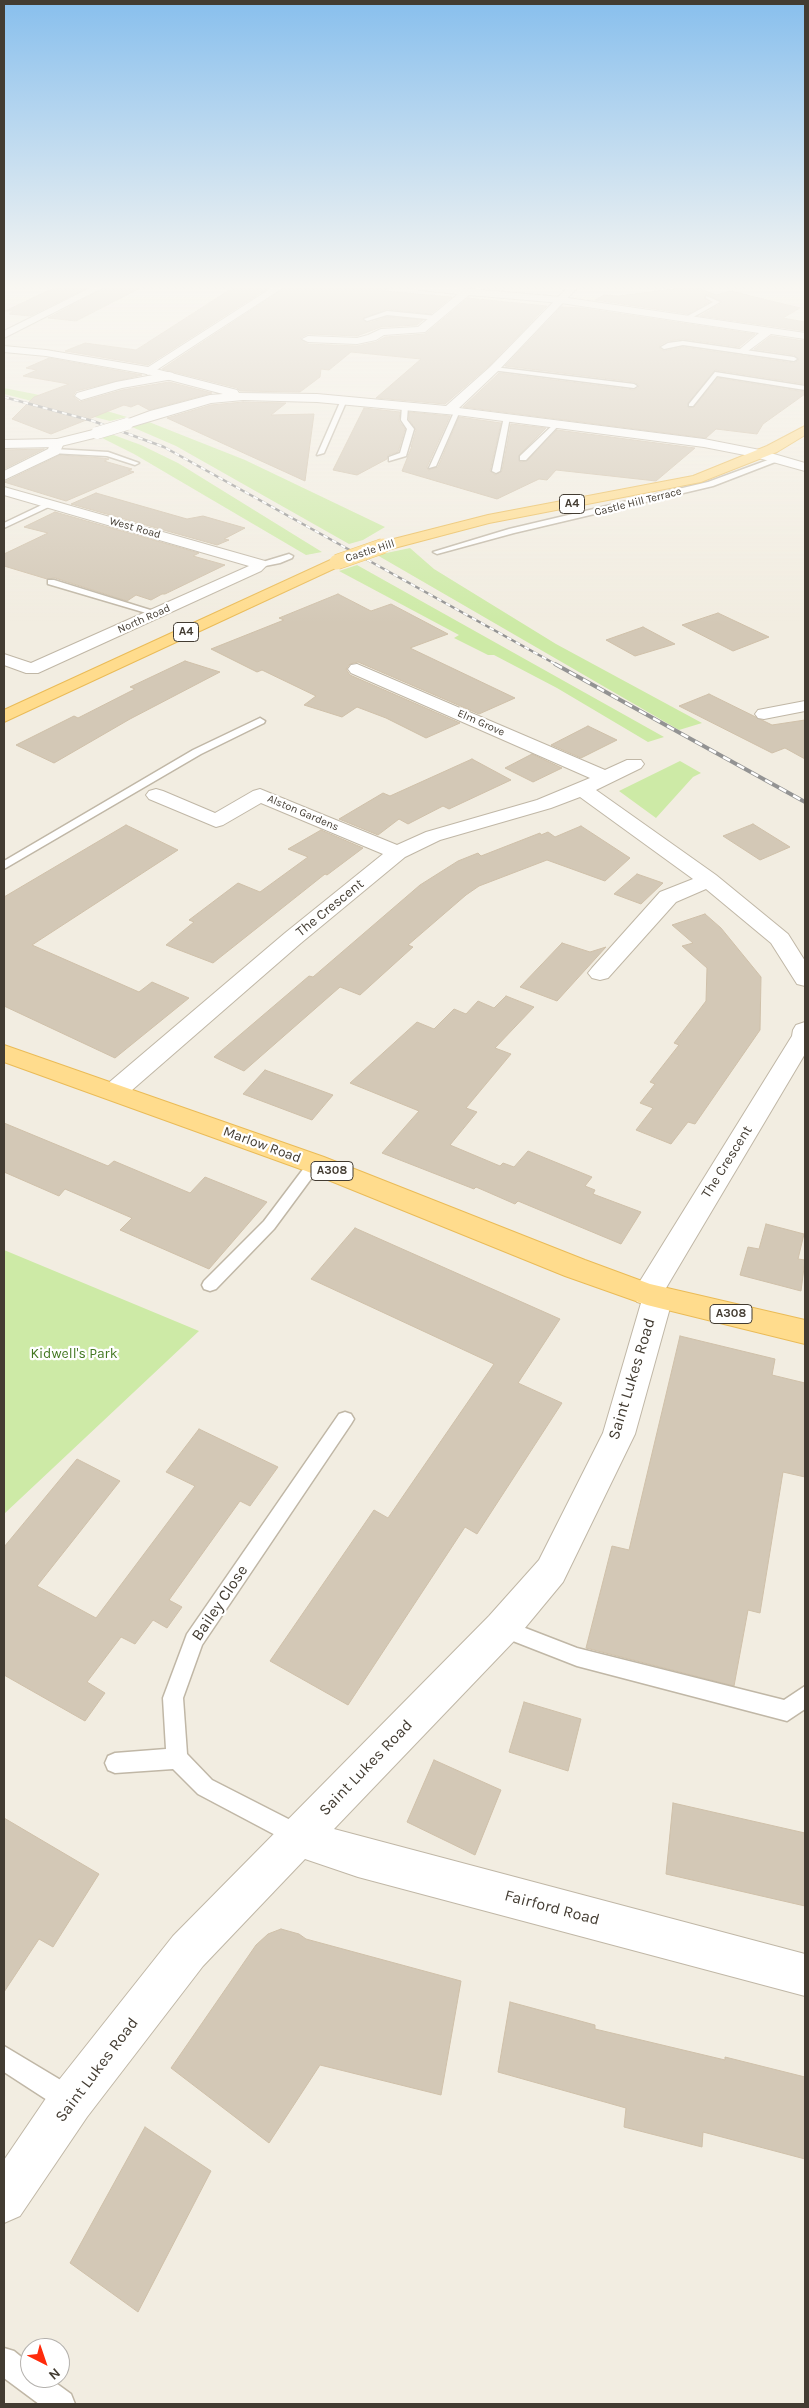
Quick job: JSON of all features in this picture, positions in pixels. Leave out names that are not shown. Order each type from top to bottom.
[{"type":"main road","name":"A4","points":[[760,454],[805,430]]},
{"type":"main road","name":"Castle Hill","points":[[4,717],[337,562],[383,546],[488,519],[696,478],[760,454]]},
{"type":"main road","name":"Marlow Road","points":[[4,1053],[115,1091],[315,1164],[576,1268],[652,1295]]},
{"type":"main road","name":"A308","points":[[652,1295],[805,1332]]},
{"type":"street","points":[[4,476],[56,447],[194,402],[215,399]]},
{"type":"street","points":[[328,399],[453,410],[704,443],[760,454],[805,467]]},
{"type":"street","points":[[453,410],[464,399]]},
{"type":"street","points":[[4,444],[56,447]]},
{"type":"street","name":"West Road","points":[[4,492],[51,504],[258,566]]},
{"type":"street","name":"North Road","points":[[4,659],[32,669],[258,566]]},
{"type":"street","name":"Elm Grove","points":[[357,669],[606,778]]},
{"type":"street","points":[[764,714],[805,706]]},
{"type":"street","name":"The Crescent","points":[[115,1091],[293,938],[398,854],[433,836],[544,804],[582,789],[634,764]]},
{"type":"street","points":[[582,789],[708,880],[780,939],[805,979]]},
{"type":"street","name":"Alston Gardens","points":[[156,795],[216,821],[260,795],[398,854]]},
{"type":"street","points":[[600,973],[668,897],[708,880]]},
{"type":"street","name":"The Crescent","points":[[652,1295],[805,1034]]},
{"type":"street","name":"Saint Lukes Road","points":[[4,2200],[71,2101],[188,1951],[502,1628],[551,1571],[618,1434],[652,1295]]},
{"type":"street","name":"Fairford Road","points":[[299,1837],[358,1857],[805,1975]]},
{"type":"lane","points":[[692,405],[696,399]]},
{"type":"lane","points":[[320,453],[344,400]]},
{"type":"lane","points":[[392,459],[403,454],[411,430],[404,420],[405,406]]},
{"type":"lane","points":[[432,466],[453,410]]},
{"type":"lane","points":[[496,471],[506,418]]},
{"type":"lane","points":[[523,458],[557,424]]},
{"type":"lane","points":[[56,447],[108,454],[135,463]]},
{"type":"lane","name":"Castle Hill Terrace","points":[[437,552],[512,531],[710,484],[779,459]]},
{"type":"lane","points":[[4,526],[51,504]]},
{"type":"lane","points":[[258,566],[289,556]]},
{"type":"lane","points":[[51,582],[156,613]]},
{"type":"lane","points":[[4,866],[196,752],[260,721]]},
{"type":"lane","points":[[210,1285],[269,1225],[315,1164]]},
{"type":"lane","name":"Bailey Close","points":[[177,1758],[173,1698],[194,1640],[345,1419]]},
{"type":"lane","points":[[502,1628],[576,1657],[787,1711],[805,1696]]},
{"type":"lane","points":[[115,1763],[177,1758],[205,1787],[299,1837]]},
{"type":"lane","points":[[4,2058],[71,2101]]},
{"type":"lane","points":[[4,2361],[61,2404]]},
{"type":"green space","points":[[25,399],[62,399],[127,417],[110,421]]},
{"type":"green space","points":[[149,422],[245,460],[385,527],[363,540],[349,544],[176,446],[132,427]]},
{"type":"green space","points":[[111,434],[141,445],[178,463],[322,552],[306,555],[134,454],[100,437]]},
{"type":"green space","points":[[410,548],[434,569],[556,644],[702,723],[679,730],[377,555]]},
{"type":"green space","points":[[357,565],[664,737],[648,742],[557,688],[494,655],[488,655],[454,638],[459,635],[339,571]]},
{"type":"green space","points":[[680,761],[701,773],[693,777],[656,818],[619,791]]},
{"type":"green space","name":"Kidwell's Park","points":[[4,1250],[199,1331],[4,1514]]},
{"type":"building","points":[[32,399],[77,399],[80,402],[89,399],[188,399],[149,410],[138,404],[131,407],[124,405],[51,434],[12,419]]},
{"type":"building","points":[[392,399],[450,399],[445,404]]},
{"type":"building","points":[[471,399],[691,399],[688,403],[689,408],[694,407],[700,399],[797,399],[763,424],[757,434],[716,429],[706,438],[463,407]]},
{"type":"building","points":[[243,402],[286,403],[271,415],[314,414],[305,481],[167,418],[211,405]]},
{"type":"building","points":[[364,408],[400,412],[399,421],[405,429],[398,452],[388,455],[387,459],[357,475],[333,470]]},
{"type":"building","points":[[409,412],[450,416],[427,467],[428,470],[438,467],[459,417],[501,423],[490,471],[495,475],[502,471],[511,424],[546,428],[519,455],[520,462],[527,461],[557,430],[695,448],[656,481],[556,470],[547,480],[539,479],[497,499],[402,471],[416,430],[409,419]]},
{"type":"building","points":[[44,449],[4,469],[4,450]]},
{"type":"building","points":[[60,455],[109,459],[104,461],[132,469],[128,470],[134,472],[66,501],[4,482]]},
{"type":"building","points":[[96,493],[187,519],[203,516],[245,528],[224,539],[229,540],[217,545],[71,504]]},
{"type":"building","points":[[55,512],[199,553],[193,556],[225,565],[151,600],[136,595],[127,601],[55,578],[47,579],[4,566],[4,554],[48,533],[24,527]]},
{"type":"building","points":[[338,594],[371,611],[391,604],[448,634],[410,648],[515,698],[479,714],[358,662],[350,664],[346,669],[350,675],[460,723],[426,738],[386,718],[357,707],[342,717],[304,705],[316,696],[262,670],[257,672],[211,649],[284,620],[279,618]]},
{"type":"building","points":[[718,613],[769,637],[733,651],[682,625]]},
{"type":"building","points":[[643,627],[675,644],[635,656],[606,640]]},
{"type":"building","points":[[185,661],[220,672],[130,719],[54,763],[16,745],[74,716],[78,718],[135,689],[130,687]]},
{"type":"building","points":[[709,694],[772,725],[805,720],[805,759],[785,748],[772,753],[679,706]]},
{"type":"building","points":[[588,726],[617,740],[581,758],[551,745]]},
{"type":"building","points":[[532,754],[562,768],[533,782],[505,768]]},
{"type":"building","points":[[472,759],[511,780],[449,809],[443,806],[408,824],[399,819],[378,835],[339,819],[383,793],[390,796]]},
{"type":"building","points":[[753,824],[790,847],[760,860],[723,836]]},
{"type":"building","points":[[126,825],[178,850],[32,945],[139,992],[152,982],[189,998],[115,1058],[4,1006],[4,897]]},
{"type":"building","points":[[581,826],[630,858],[605,881],[547,860],[479,886],[408,945],[413,947],[360,995],[340,987],[244,1071],[214,1057],[309,976],[313,977],[420,885],[458,861],[478,853],[481,856],[540,833],[541,835],[548,832],[555,837]]},
{"type":"building","points":[[321,830],[363,848],[327,875],[325,874],[213,963],[166,945],[194,922],[189,920],[238,883],[260,892],[308,857],[288,849]]},
{"type":"building","points":[[637,874],[663,883],[641,904],[614,894]]},
{"type":"building","points":[[705,914],[721,928],[761,977],[760,1030],[695,1124],[688,1122],[671,1144],[636,1130],[653,1108],[640,1103],[655,1084],[650,1082],[679,1045],[674,1043],[706,1001],[707,968],[682,946],[693,943],[672,925]]},
{"type":"building","points":[[562,943],[590,952],[606,947],[557,1001],[520,987]]},
{"type":"building","points":[[506,996],[534,1007],[495,1048],[511,1054],[466,1108],[477,1112],[450,1145],[500,1166],[503,1163],[514,1167],[528,1151],[592,1177],[585,1186],[595,1190],[593,1194],[641,1212],[621,1244],[518,1201],[515,1204],[476,1187],[474,1189],[382,1153],[419,1111],[350,1083],[417,1022],[434,1029],[454,1009],[466,1014],[478,1001],[494,1008]]},
{"type":"building","points":[[265,1070],[333,1095],[312,1120],[243,1094]]},
{"type":"building","points":[[4,1123],[108,1166],[114,1161],[190,1193],[205,1177],[267,1202],[209,1269],[120,1230],[132,1218],[65,1189],[59,1196],[4,1172]]},
{"type":"building","points":[[766,1224],[804,1234],[798,1259],[805,1260],[801,1291],[740,1275],[748,1247],[759,1249]]},
{"type":"building","points":[[355,1228],[560,1319],[518,1383],[562,1403],[477,1534],[465,1527],[348,1705],[270,1661],[374,1510],[388,1518],[494,1364],[311,1279]]},
{"type":"building","points":[[680,1336],[775,1359],[772,1375],[805,1383],[805,1477],[783,1472],[760,1613],[748,1610],[734,1686],[586,1648],[612,1546],[629,1550]]},
{"type":"building","points":[[199,1429],[278,1467],[250,1506],[240,1501],[169,1600],[182,1607],[167,1628],[153,1620],[135,1644],[121,1637],[87,1682],[105,1693],[85,1721],[4,1675],[4,1547],[77,1459],[120,1481],[37,1586],[96,1618],[195,1486],[166,1472]]},
{"type":"building","points":[[524,1702],[581,1719],[568,1771],[509,1752]]},
{"type":"building","points":[[434,1760],[501,1790],[475,1855],[407,1822]]},
{"type":"building","points":[[673,1803],[805,1833],[805,1906],[666,1874]]},
{"type":"building","points":[[4,1818],[99,1874],[53,1947],[39,1939],[4,1992]]},
{"type":"building","points":[[281,1929],[299,1934],[306,1939],[461,1981],[441,2095],[320,2065],[269,2143],[171,2068],[256,1945],[268,1934]]},
{"type":"building","points":[[510,2002],[595,2025],[595,2029],[725,2060],[725,2057],[805,2077],[805,2159],[703,2132],[702,2147],[624,2127],[626,2108],[498,2072]]},
{"type":"building","points":[[145,2127],[211,2171],[138,2312],[70,2263]]},
{"type":"railway","points":[[13,399],[93,421],[164,447],[557,665]]},
{"type":"railway","points":[[555,664],[805,802]]}]
